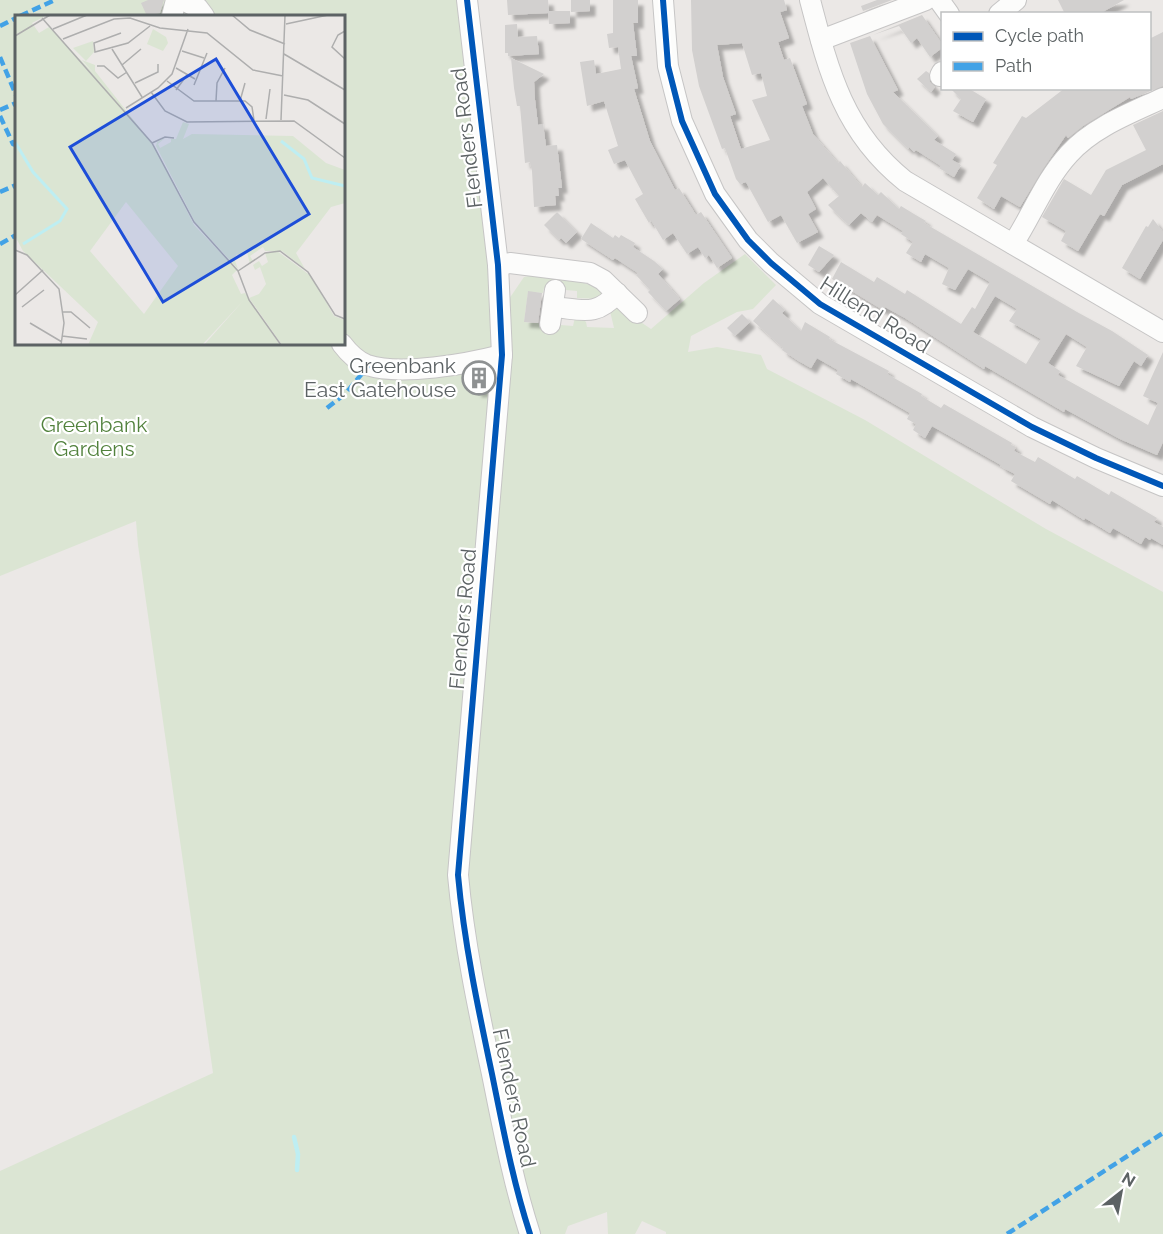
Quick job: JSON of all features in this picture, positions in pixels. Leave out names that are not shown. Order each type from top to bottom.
[{"type":"street","points":[[172,15],[176,0]]},
{"type":"street","points":[[183,0],[198,8],[203,15]]},
{"type":"street","name":"Flenders Road","points":[[467,0],[498,265],[502,354],[458,875],[460,907],[484,1036],[518,1196],[530,1234]]},
{"type":"street","name":"Hillend Road","points":[[663,0],[668,66],[682,121],[702,170],[715,194],[748,240],[771,263],[820,304],[1032,428],[1163,486]]},
{"type":"street","points":[[810,0],[837,89],[855,127],[886,166],[905,182],[1161,327]]},
{"type":"street","points":[[821,40],[926,0]]},
{"type":"street","points":[[1001,12],[1016,0]]},
{"type":"street","points":[[1013,244],[1055,171],[1081,142],[1120,118],[1163,98]]},
{"type":"street","points":[[498,265],[510,263],[580,270],[603,280],[637,313]]},
{"type":"street","points":[[553,307],[591,310],[601,308],[617,293]]},
{"type":"street","points":[[343,345],[355,358],[369,366],[412,370],[477,361],[502,354]]},
{"type":"green space","name":"Greenbank Gardens","points":[[0,0],[462,0],[494,289],[495,412],[455,829],[524,1234],[0,1234],[0,1171],[213,1073],[136,521],[0,576]]},
{"type":"green space","points":[[745,254],[776,285],[753,309],[737,312],[691,336],[688,352],[717,347],[761,355],[767,369],[865,420],[1046,529],[1163,592],[1163,1234],[666,1234],[642,1221],[635,1234],[608,1234],[607,1212],[568,1226],[565,1234],[535,1234],[525,1198],[521,1162],[490,1020],[464,878],[511,330],[509,299],[524,277],[565,278],[604,290],[605,296],[601,299],[577,298],[577,291],[544,288],[543,293],[528,292],[524,322],[573,326],[576,313],[586,322],[587,327],[614,328],[610,311],[617,306],[651,329],[704,283]]},
{"type":"building","points":[[148,0],[164,0],[160,13],[151,15],[147,15],[141,3]]},
{"type":"building","points":[[507,0],[548,0],[549,11],[570,11],[570,23],[549,24],[548,13],[508,15]]},
{"type":"building","points":[[571,0],[590,0],[590,11],[571,12]]},
{"type":"building","points":[[613,0],[638,0],[638,23],[633,23],[637,56],[631,56],[638,88],[634,89],[650,141],[675,190],[679,188],[696,215],[701,212],[732,258],[717,268],[709,255],[705,258],[698,247],[687,254],[673,233],[663,240],[651,220],[649,223],[635,199],[643,194],[625,160],[614,164],[608,150],[618,146],[604,101],[587,106],[580,62],[594,60],[596,74],[621,69],[618,47],[609,48],[607,34],[613,33]]},
{"type":"building","points":[[691,0],[784,0],[787,10],[780,12],[789,38],[778,42],[784,60],[790,58],[807,104],[802,106],[813,134],[862,187],[865,183],[878,195],[881,192],[899,209],[901,206],[926,221],[924,223],[1112,331],[1148,355],[1141,366],[1134,361],[1119,386],[1076,366],[1087,347],[1066,334],[1048,363],[1060,371],[1058,375],[1148,425],[1158,403],[1143,396],[1163,352],[1163,442],[1157,455],[1120,439],[1065,409],[1064,412],[985,366],[984,369],[905,318],[885,307],[883,310],[832,279],[841,262],[874,282],[877,277],[905,294],[907,290],[961,324],[972,307],[975,309],[990,282],[968,269],[955,290],[942,284],[949,268],[925,254],[921,262],[906,253],[913,242],[901,234],[903,231],[877,215],[872,222],[861,213],[849,225],[828,205],[839,196],[823,178],[807,192],[816,209],[808,214],[818,232],[797,243],[781,215],[768,222],[746,182],[740,184],[736,179],[725,148],[722,149],[699,86],[692,50]],"holes":[[[742,43],[752,75],[761,73],[767,96],[752,100],[770,140],[741,149],[730,116],[736,114],[723,77],[717,45]],[[995,296],[1017,309],[1009,321],[1041,339],[1026,364],[973,332]]]},
{"type":"building","points":[[877,0],[892,0],[863,11],[861,6]]},
{"type":"building","points":[[1058,0],[1124,0],[1103,12],[1064,12]]},
{"type":"building","points":[[922,15],[941,43],[941,49],[930,57],[917,38],[911,43],[899,26],[873,35]]},
{"type":"building","points":[[517,24],[518,37],[537,36],[539,54],[508,56],[508,53],[505,53],[505,25]]},
{"type":"building","points":[[1163,32],[1163,86],[1131,99],[1130,97],[1068,138],[1066,135],[1020,207],[1001,196],[994,209],[977,198],[997,165],[993,163],[1022,116],[1026,118],[1062,90],[1151,90],[1151,38]]},
{"type":"building","points":[[870,36],[898,90],[893,92],[938,136],[934,140],[956,154],[952,160],[961,165],[954,177],[916,150],[914,152],[909,147],[908,149],[883,124],[867,94],[850,43]]},
{"type":"building","points":[[511,58],[544,74],[534,82],[535,100],[538,125],[543,124],[546,146],[557,145],[562,188],[558,188],[559,196],[555,196],[556,205],[534,207],[532,171],[530,162],[525,163],[520,106],[517,106]]},
{"type":"building","points":[[926,71],[929,73],[930,82],[935,87],[931,92],[917,79]]},
{"type":"building","points":[[952,90],[971,90],[986,99],[973,122],[953,111],[961,99]]},
{"type":"building","points":[[1163,111],[1163,164],[1122,185],[1104,216],[1100,214],[1078,251],[1061,241],[1066,231],[1042,217],[1064,179],[1091,195],[1106,170],[1146,150],[1133,125]]},
{"type":"building","points":[[557,212],[577,232],[566,243],[561,238],[559,240],[544,225]]},
{"type":"building","points":[[1153,219],[1163,232],[1163,240],[1140,279],[1122,268],[1146,226],[1148,227]]},
{"type":"building","points":[[591,223],[613,238],[615,235],[619,238],[621,235],[635,243],[633,247],[663,269],[658,274],[680,299],[666,311],[648,292],[650,290],[636,275],[638,273],[581,239]]},
{"type":"building","points":[[819,246],[834,255],[819,272],[808,265]]},
{"type":"building","points":[[528,291],[542,293],[538,323],[524,322]]},
{"type":"building","points":[[773,299],[785,310],[782,313],[801,331],[805,322],[830,337],[829,339],[889,371],[887,374],[941,408],[944,404],[1012,443],[1011,445],[1016,447],[1014,451],[1035,462],[1038,457],[1075,479],[1077,476],[1109,495],[1111,491],[1157,518],[1154,522],[1163,527],[1163,545],[1145,537],[1141,544],[1113,528],[1110,533],[1052,500],[1050,504],[1011,481],[1015,474],[932,426],[925,438],[913,430],[916,424],[907,419],[910,413],[851,379],[850,382],[836,374],[838,370],[817,358],[811,368],[797,360],[782,350],[783,348],[753,321]]},
{"type":"building","points":[[742,314],[750,322],[735,336],[727,328]]},
{"type":"building","name":"Greenbank East Gatehouse","points":[[489,370],[487,391],[476,392],[476,384],[468,384],[467,375]]},
{"type":"waterway","points":[[294,1137],[298,1154],[297,1170]]},
{"type":"marked path","points":[[22,15],[55,0]]},
{"type":"marked path","points":[[0,26],[15,18]]},
{"type":"marked path","points":[[0,57],[15,93]]},
{"type":"marked path","points":[[0,110],[15,103]]},
{"type":"marked path","points":[[0,116],[15,145]]},
{"type":"marked path","points":[[0,192],[15,185]]},
{"type":"marked path","points":[[0,244],[15,236]]},
{"type":"marked path","points":[[327,408],[346,393],[369,365]]},
{"type":"marked path","points":[[1007,1234],[1163,1133]]},
{"type":"cycle path","points":[[467,0],[498,265],[502,355],[458,875],[468,950],[482,1024],[518,1195],[530,1234]]},
{"type":"cycle path","points":[[663,0],[668,66],[682,121],[715,194],[748,240],[771,263],[820,304],[1032,427],[1096,458],[1163,486]]},
{"type":"place","name":"Greenbank East Gatehouse","points":[[479,378]]}]
